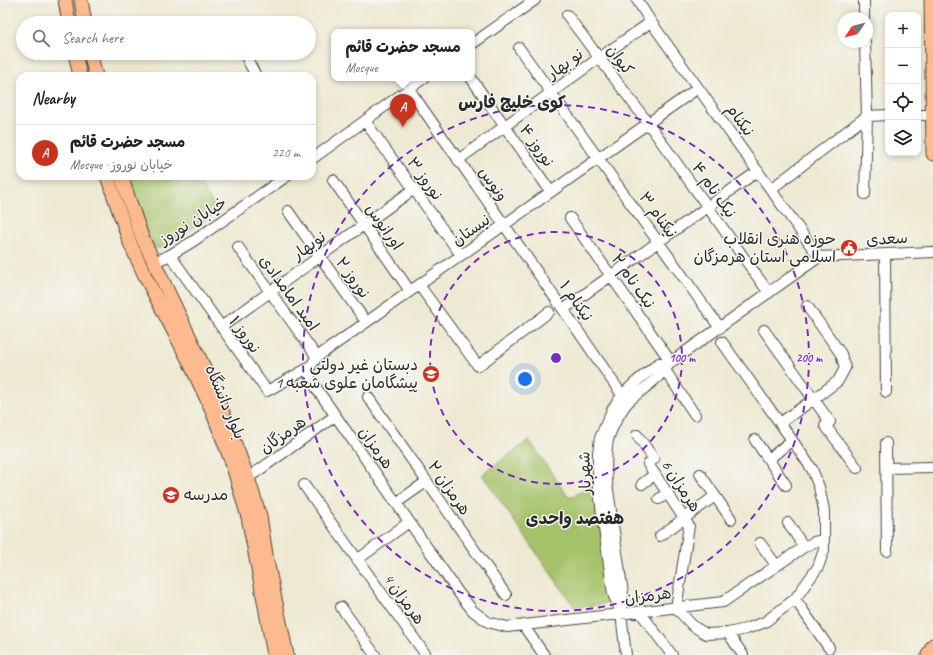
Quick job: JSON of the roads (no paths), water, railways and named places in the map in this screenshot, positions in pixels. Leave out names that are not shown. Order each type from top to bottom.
[{"type":"main road","points":[[65,0],[68,16]]},
{"type":"main road","points":[[81,0],[84,16]]},
{"type":"main road","points":[[931,0],[933,154]]},
{"type":"main road","points":[[76,60],[79,72]]},
{"type":"main road","points":[[92,60],[95,72]]},
{"type":"main road","name":"بلوار دانشگاه","points":[[108,180],[130,243],[194,373],[232,463],[248,517],[274,655]]},
{"type":"main road","name":"بلوار دانشگاه","points":[[122,180],[142,237],[226,418],[248,478],[260,516],[267,561],[287,655]]},
{"type":"main road","points":[[928,655],[933,645]]},
{"type":"street","points":[[475,42],[535,0]]},
{"type":"street","name":"نیکنام","points":[[637,0],[651,22],[819,257]]},
{"type":"street","points":[[864,0],[864,12]]},
{"type":"street","name":"کیوان","points":[[568,15],[648,123]]},
{"type":"street","name":"نو بهار","points":[[458,160],[651,22]]},
{"type":"street","name":"نیکنام ۳","points":[[519,48],[720,328]]},
{"type":"street","points":[[865,48],[867,116],[865,194]]},
{"type":"street","points":[[248,60],[254,72]]},
{"type":"street","points":[[316,156],[420,81]]},
{"type":"street","name":"نوروز ۴","points":[[473,81],[551,192]]},
{"type":"street","name":"نیستان","points":[[310,367],[317,357],[698,88]]},
{"type":"street","points":[[409,89],[458,160]]},
{"type":"street","points":[[771,189],[867,116],[885,115]]},
{"type":"street","points":[[921,115],[933,115]]},
{"type":"street","name":"نوروز ۳","points":[[365,121],[461,255]]},
{"type":"street","name":"نیک نام ۴","points":[[648,123],[769,293]]},
{"type":"street","name":"ونوس","points":[[458,160],[504,225]]},
{"type":"street","points":[[564,309],[758,171]]},
{"type":"street","name":"خیابان نوروز","points":[[153,263],[170,255],[281,180]]},
{"type":"street","name":"اورانوس","points":[[333,180],[410,291]]},
{"type":"street","name":"نوبهار","points":[[221,327],[414,189]]},
{"type":"street","name":"نوروز ۲","points":[[288,211],[366,322]]},
{"type":"street","name":"نیک نام ۲","points":[[570,218],[611,276],[668,366],[695,415]]},
{"type":"street","name":"نیکنام ۱","points":[[504,225],[625,398]]},
{"type":"street","name":"امید امامدادی","points":[[238,247],[317,357]]},
{"type":"street","name":"سعدی","points":[[819,257],[933,252]]},
{"type":"street","points":[[886,254],[886,392]]},
{"type":"street","name":"نوروز ۱","points":[[170,255],[267,391],[310,367]]},
{"type":"street","name":"شهریار","points":[[626,655],[621,614],[613,594],[597,468],[600,438],[612,410],[625,398],[637,381],[659,363],[668,366],[819,257]]},
{"type":"street","points":[[419,285],[478,366],[549,312]]},
{"type":"street","points":[[780,422],[838,381],[845,368],[841,354],[807,306]]},
{"type":"street","points":[[764,330],[830,422],[825,425],[857,468]]},
{"type":"street","points":[[676,608],[694,626],[706,634],[728,633],[746,629],[765,622],[795,599],[818,567],[824,550],[824,510],[819,487],[812,469],[722,342]]},
{"type":"street","points":[[310,367],[310,379],[335,416]]},
{"type":"street","name":"هرمزان ۲","points":[[368,397],[506,595]]},
{"type":"street","name":"هرمزگان","points":[[248,478],[335,416]]},
{"type":"street","name":"هرمزان","points":[[335,416],[458,592],[473,611],[488,622],[507,627],[723,602],[804,547],[814,542],[824,540]]},
{"type":"street","name":"هرمزان 6","points":[[637,435],[654,459],[648,464],[655,474],[663,496],[684,518],[689,526],[676,608]]},
{"type":"street","points":[[755,440],[786,485]]},
{"type":"street","points":[[769,459],[792,440]]},
{"type":"street","points":[[886,443],[887,551]]},
{"type":"street","points":[[887,468],[933,467]]},
{"type":"street","points":[[642,484],[655,474]]},
{"type":"street","points":[[700,474],[731,519]]},
{"type":"street","points":[[396,503],[426,482]]},
{"type":"street","name":"هرمزان 4","points":[[304,485],[426,655]]},
{"type":"street","points":[[660,536],[715,496]]},
{"type":"street","points":[[357,560],[409,522]]},
{"type":"street","points":[[788,523],[804,547]]},
{"type":"street","points":[[760,543],[776,565]]},
{"type":"street","points":[[795,599],[829,648]]},
{"type":"street","points":[[341,607],[375,655]]},
{"type":"street","points":[[640,612],[672,655]]},
{"type":"street","points":[[523,625],[544,655]]},
{"type":"street","points":[[728,633],[744,655]]},
{"type":"place","name":"مسجد حضرت قائم","points":[[403,127]]},
{"type":"place","name":"حوزه هنری انقلاب اسلامی استان هرمزگان","points":[[849,248]]},
{"type":"place","name":"دبستان غیر دولتی پیشگامان علوی شعبه 1","points":[[431,374]]},
{"type":"place","name":"مدرسه","points":[[171,495]]},
{"type":"district","name":"کوی خلیج فارس","points":[[512,102]]},
{"type":"district","name":"هفتصد واحدی","points":[[575,518]]}]
